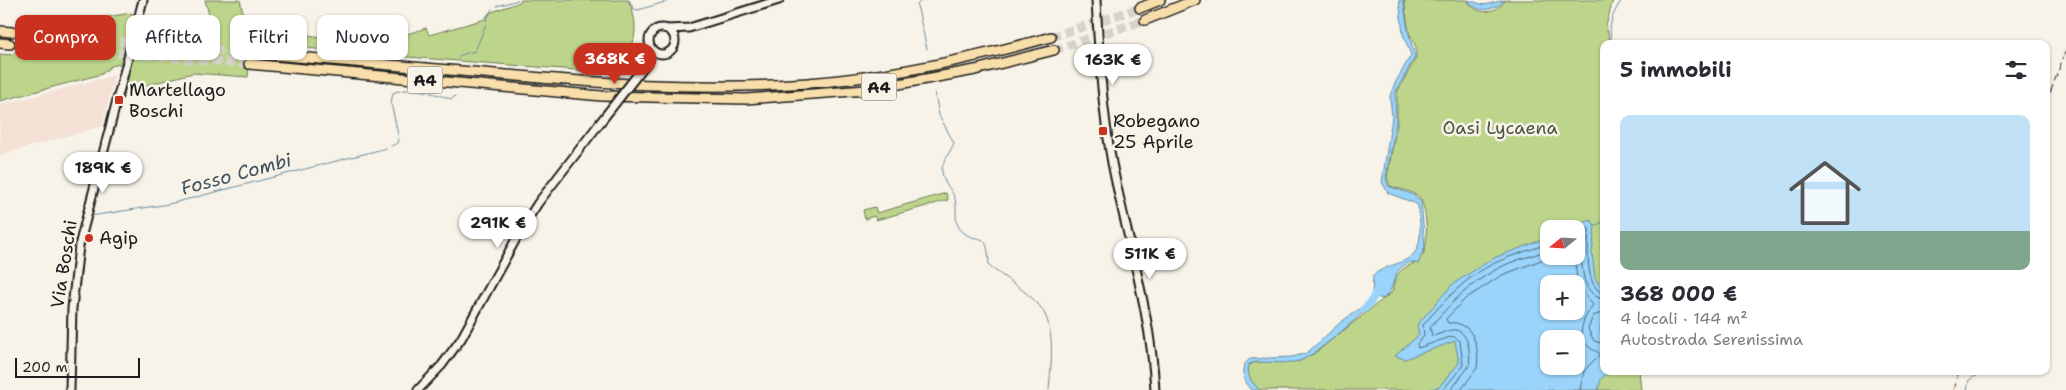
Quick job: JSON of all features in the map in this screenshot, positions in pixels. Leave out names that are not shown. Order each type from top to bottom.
[{"type":"highway","points":[[1140,8],[1160,0]]},
{"type":"highway","points":[[1145,20],[1195,0]]},
{"type":"highway","points":[[0,31],[12,32]]},
{"type":"highway","name":"A4","points":[[307,58],[600,83],[746,86],[810,83],[896,72],[974,57],[1050,37]]},
{"type":"highway","points":[[0,43],[10,44]]},
{"type":"highway","name":"A4","points":[[249,64],[602,96],[746,99],[866,90],[975,70],[1054,50]]},
{"type":"main road","name":"Via Boschi","points":[[70,390],[72,308],[79,246],[143,0]]},
{"type":"main road","points":[[649,60],[651,48],[649,39],[652,32],[662,28],[689,28],[779,0]]},
{"type":"main road","points":[[1096,0],[1108,139],[1114,175],[1145,305],[1151,341],[1155,390]]},
{"type":"main road","points":[[418,390],[442,365],[461,340],[522,228],[538,203],[649,60],[669,52],[680,34],[689,28]]},
{"type":"main road","points":[[668,29],[674,34],[675,42]]},
{"type":"main road","points":[[651,48],[660,54]]},
{"type":"shaded area","points":[[115,75],[102,126],[0,155],[0,105]]},
{"type":"green space","points":[[205,0],[240,0],[244,15],[230,15],[230,60],[249,60],[248,77],[193,73],[124,91],[132,60],[220,60],[220,15],[209,15]]},
{"type":"green space","points":[[521,0],[628,0],[635,27],[633,44],[623,71],[615,73],[408,57],[408,34],[426,28],[429,35],[485,19],[489,13]]},
{"type":"green space","name":"Oasi Lycaena","points":[[1404,0],[1467,0],[1476,9],[1486,12],[1496,9],[1506,0],[1613,0],[1606,26],[1610,40],[1600,40],[1600,375],[1639,375],[1641,390],[1260,390],[1252,382],[1248,373],[1249,365],[1256,362],[1300,361],[1315,353],[1392,292],[1401,271],[1414,263],[1423,254],[1426,235],[1422,201],[1413,193],[1390,186],[1387,177],[1397,124],[1397,92],[1416,58],[1416,47],[1409,33]]},
{"type":"green space","points":[[133,14],[126,15],[126,41],[120,64],[111,66],[102,74],[0,101],[0,54],[13,55],[15,52],[15,60],[116,60],[116,16]]},
{"type":"green space","points":[[307,35],[317,36],[317,49],[307,48]]},
{"type":"green space","points":[[946,193],[948,200],[876,220],[874,216],[865,219],[863,210],[875,207],[877,213]]},
{"type":"water","points":[[1399,0],[1403,0],[1415,57],[1395,93],[1396,121],[1386,178],[1388,186],[1414,195],[1421,202],[1425,247],[1418,264],[1411,262],[1399,270],[1390,291],[1382,299],[1372,295],[1373,275],[1411,256],[1419,242],[1420,231],[1417,204],[1388,193],[1382,182],[1392,117],[1390,96],[1411,55],[1403,34]]},
{"type":"water","points":[[1468,0],[1484,5],[1505,0],[1491,9],[1481,9]]},
{"type":"water","points":[[1591,220],[1595,226],[1592,252],[1595,278],[1600,286],[1600,375],[1605,375],[1601,379],[1598,390],[1426,390],[1439,387],[1459,363],[1455,341],[1405,359],[1395,356],[1419,335],[1417,325],[1452,285],[1494,258],[1540,240],[1540,265],[1585,265],[1585,222]]},
{"type":"water","points":[[1369,302],[1372,303],[1348,326],[1325,345],[1305,358],[1294,362],[1256,362],[1249,364],[1248,372],[1250,379],[1260,390],[1252,390],[1249,386],[1244,378],[1243,370],[1246,362],[1250,359],[1292,357],[1307,353],[1341,322]]},
{"type":"waterway","name":"Fosso Combi","points":[[497,6],[518,0]]},
{"type":"waterway","name":"Fosso Combi","points":[[629,0],[634,9],[638,10],[672,0]]},
{"type":"waterway","points":[[922,0],[917,5],[927,49]]},
{"type":"waterway","points":[[1612,40],[1611,21],[1622,0]]},
{"type":"waterway","name":"Fosso Combi","points":[[486,21],[492,9]]},
{"type":"waterway","name":"Fosso Combi","points":[[458,58],[461,55],[475,51],[486,24]]},
{"type":"waterway","name":"Fosso Combi","points":[[391,146],[398,143],[399,139],[391,103],[393,93],[415,90],[452,99],[455,96]]},
{"type":"waterway","points":[[935,93],[939,115],[954,143],[942,168],[942,175],[955,199],[958,226],[966,234],[984,241],[988,253],[989,266],[1027,294],[1038,304],[1044,313],[1048,323],[1051,345],[1049,390]]},
{"type":"waterway","name":"Fosso Combi","points":[[90,216],[169,204],[387,148]]},
{"type":"waterway","points":[[1595,226],[1600,223]]},
{"type":"waterway","points":[[1364,309],[1371,302],[1378,288]]},
{"type":"waterway","points":[[1967,390],[1969,380],[1977,375]]},
{"type":"tunnel","points":[[1051,37],[1140,8]]},
{"type":"tunnel","points":[[1054,50],[1145,20]]},
{"type":"tunnel","points":[[12,32],[230,51]]},
{"type":"tunnel","points":[[10,44],[249,64]]},
{"type":"railway","points":[[2050,93],[2066,50]]},
{"type":"railway","points":[[1953,390],[1958,375]]},
{"type":"place","name":"Martellago Boschi","points":[[119,100]]},
{"type":"place","name":"Robegano 25 Aprile","points":[[1103,131]]},
{"type":"place","name":"Agip","points":[[89,238]]}]
